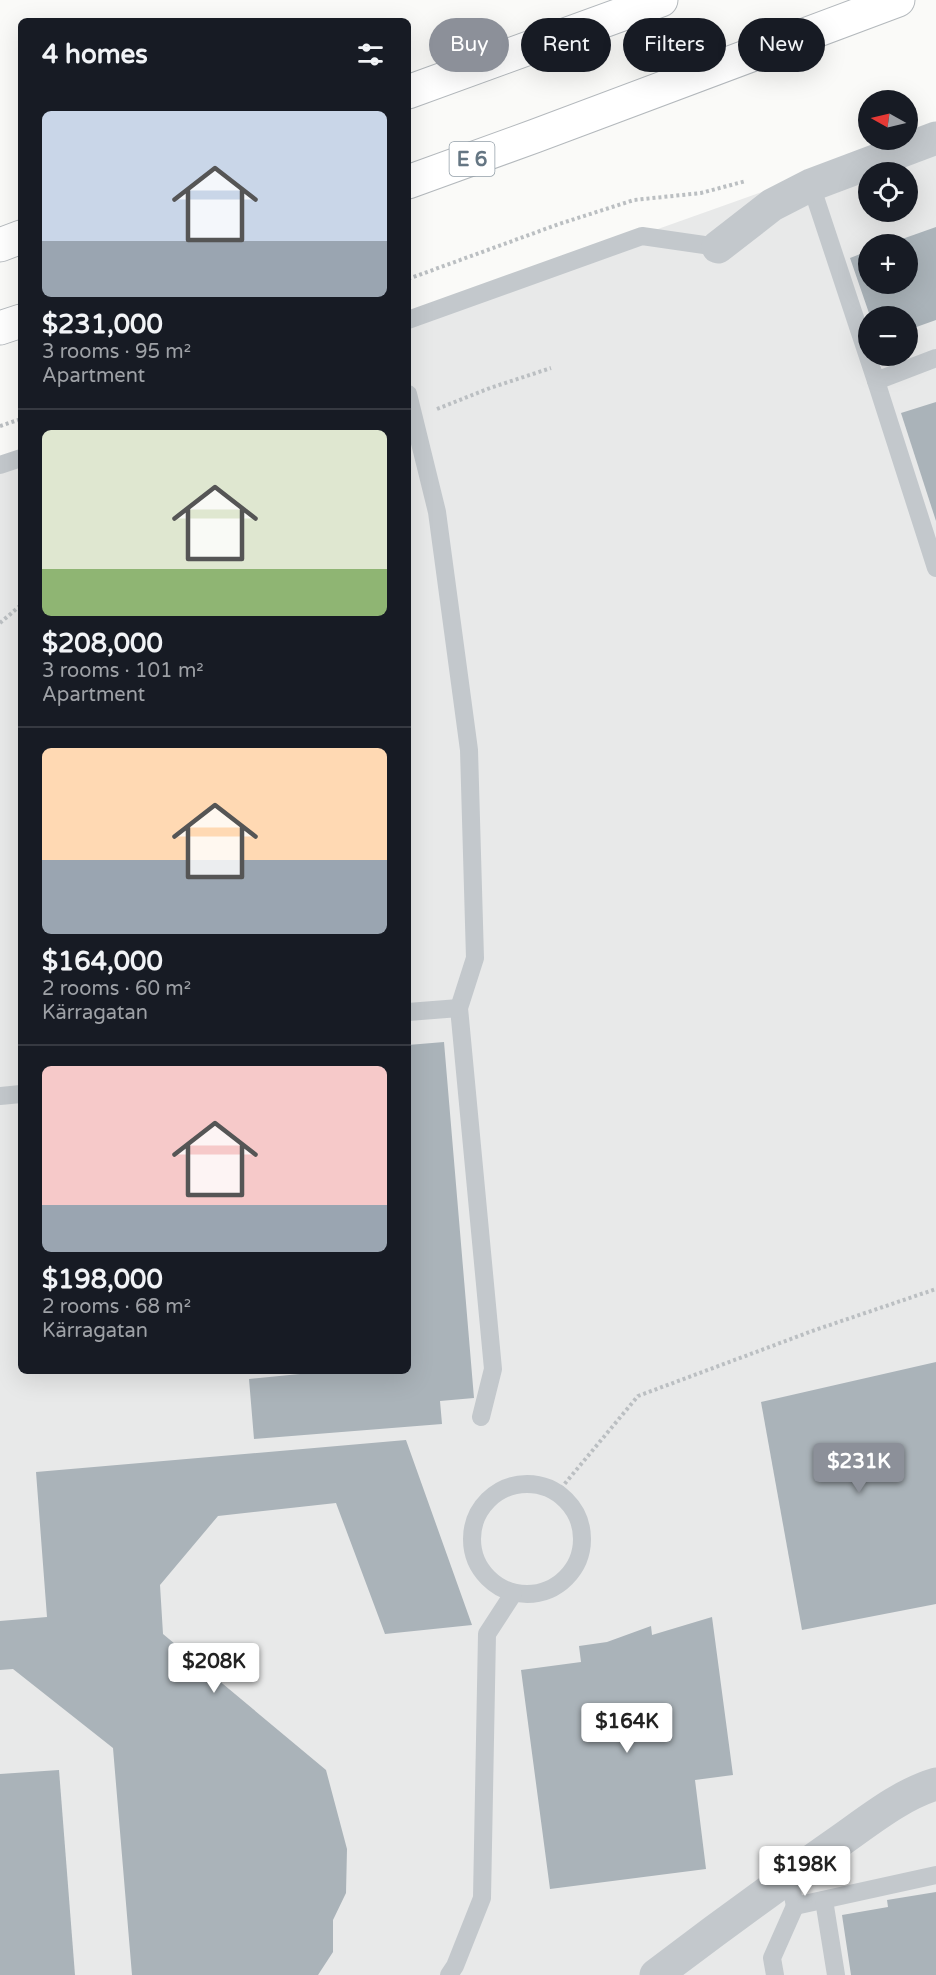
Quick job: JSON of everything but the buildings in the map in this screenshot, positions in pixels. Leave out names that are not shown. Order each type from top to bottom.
[{"type":"highway","points":[[411,91],[661,0]]},
{"type":"highway","name":"E 6","points":[[411,181],[898,0]]},
{"type":"highway","points":[[0,230],[18,226]]},
{"type":"highway","points":[[0,245],[18,238]]},
{"type":"highway","points":[[0,328],[18,322]]},
{"type":"street","points":[[718,247],[772,206],[811,185],[936,138]]},
{"type":"street","points":[[656,1975],[742,1910],[792,1891],[917,1790],[936,1784]]},
{"type":"lane","points":[[811,185],[936,568]]},
{"type":"lane","points":[[411,319],[642,236],[718,247]]},
{"type":"lane","points":[[876,381],[936,358]]},
{"type":"lane","points":[[411,406],[437,512],[469,750],[475,958],[459,1008],[493,1369],[481,1417]]},
{"type":"lane","points":[[0,465],[18,459]]},
{"type":"lane","points":[[411,1012],[459,1008]]},
{"type":"lane","points":[[0,1096],[18,1094]]},
{"type":"lane","points":[[522,1484],[540,1486],[557,1493],[571,1505],[579,1521],[582,1539],[579,1557],[571,1573],[558,1585],[530,1594],[513,1594],[489,1579],[480,1567],[473,1550],[473,1531],[478,1514],[489,1499],[504,1489],[522,1484]]},
{"type":"lane","points":[[449,1975],[455,1966],[483,1898],[487,1634],[513,1594]]},
{"type":"lane","points":[[775,1975],[772,1958],[792,1891],[824,1900],[936,1875]]},
{"type":"lane","points":[[824,1900],[837,1975]]},
{"type":"path","points":[[411,278],[559,224],[634,200],[701,193],[754,178]]},
{"type":"path","points":[[414,419],[490,388],[551,368]]},
{"type":"path","points":[[0,426],[18,420]]},
{"type":"path","points":[[0,623],[18,608]]},
{"type":"path","points":[[557,1493],[638,1396],[815,1330],[936,1289]]},
{"type":"shaded area","points":[[936,130],[936,1975],[0,1975],[0,469],[18,462],[18,1374],[411,1374],[411,317],[880,150],[918,150],[918,136]]}]
